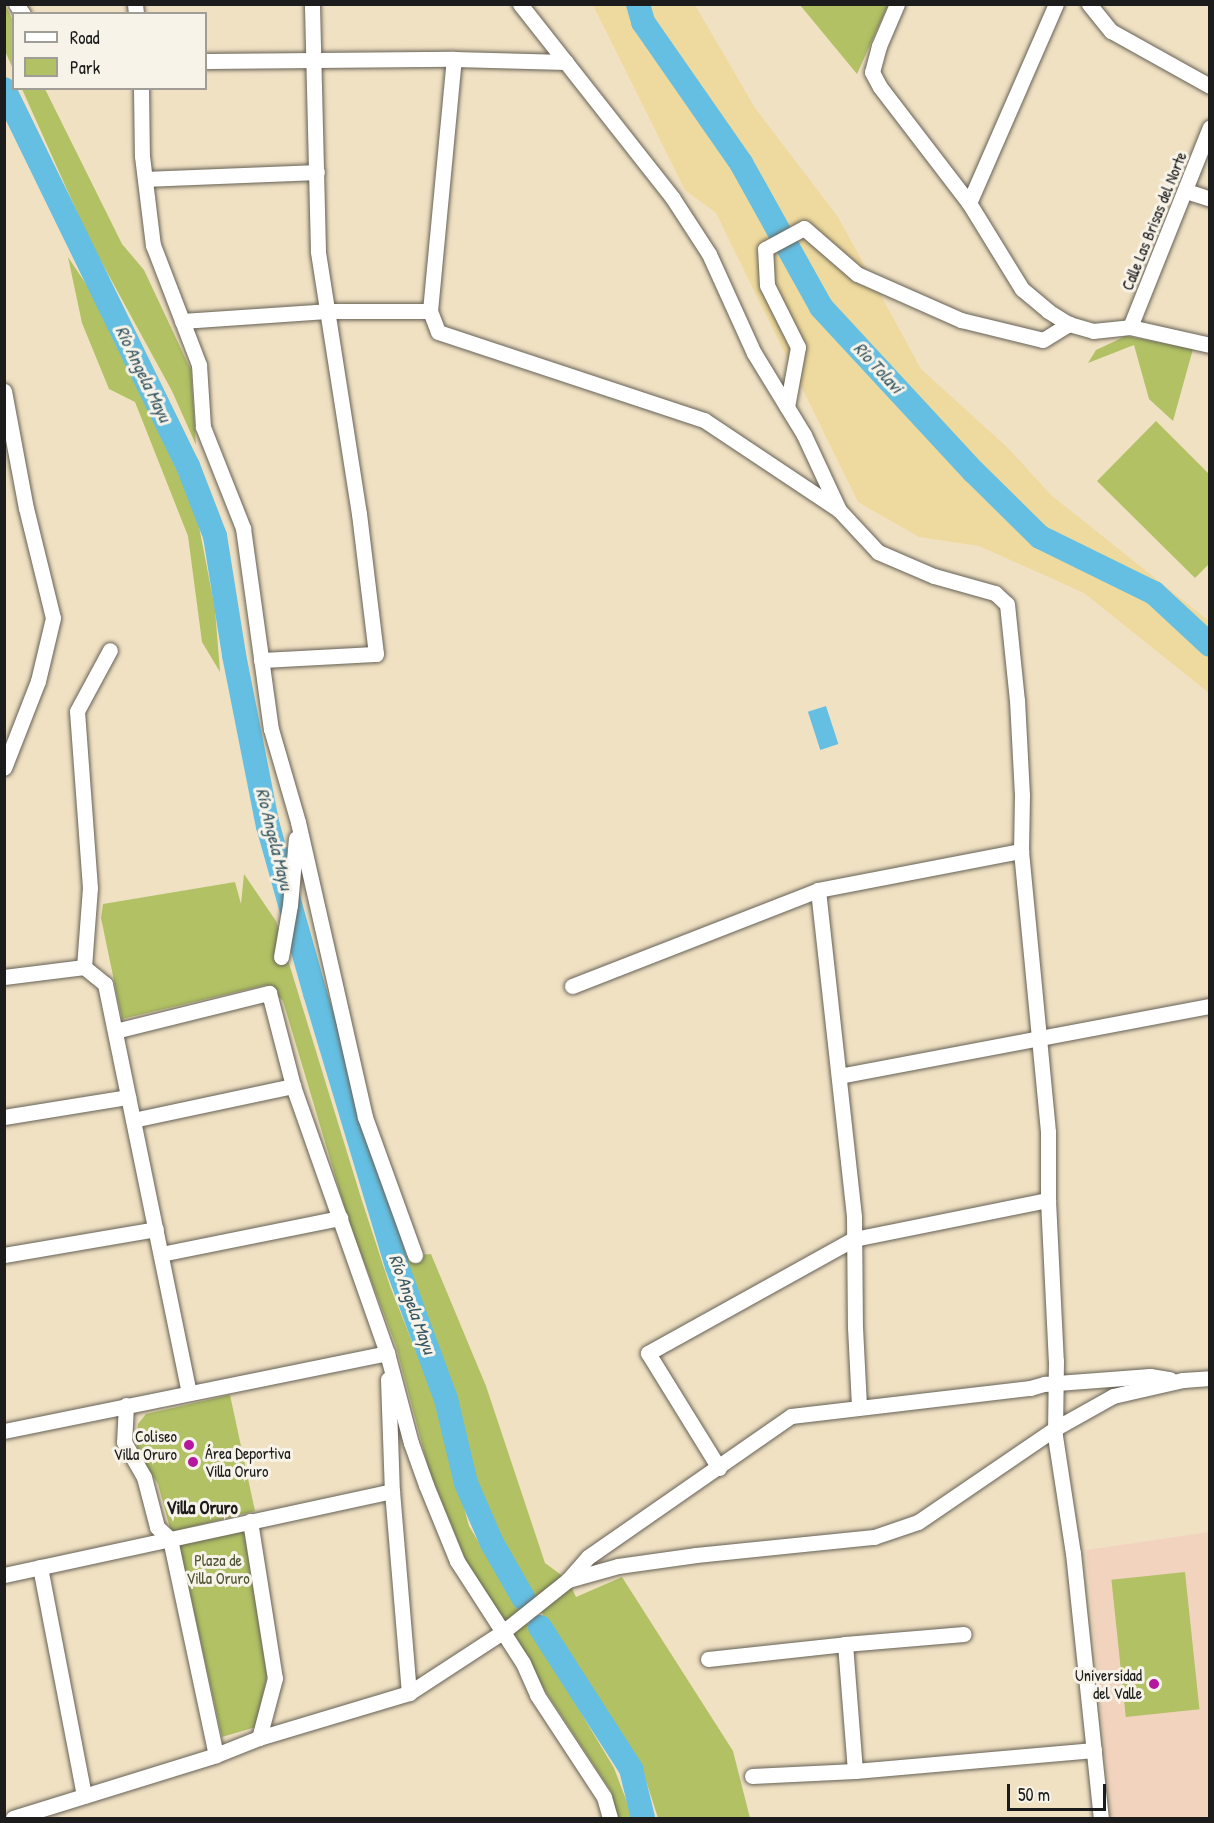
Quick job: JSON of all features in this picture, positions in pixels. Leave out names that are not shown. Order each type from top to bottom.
[{"type":"street","points":[[261,660],[376,654],[359,514],[318,251],[312,4]]},
{"type":"street","points":[[520,4],[672,197],[709,254],[754,353],[804,435],[839,510]]},
{"type":"street","points":[[897,4],[879,46],[872,72],[880,87],[969,203],[1022,289],[1048,311],[1069,324],[1093,331],[1130,327],[1209,345]]},
{"type":"street","points":[[969,203],[1056,4]]},
{"type":"street","points":[[1089,4],[1111,31],[1209,86]]},
{"type":"street","points":[[454,59],[430,310],[438,332],[704,420],[839,510],[878,552],[934,576],[995,593],[1007,604],[1017,700],[1022,795],[1021,851],[1048,1132],[1048,1200],[1056,1428],[1073,1553],[1101,1818]]},
{"type":"street","points":[[207,61],[454,59],[566,62]]},
{"type":"street","points":[[141,90],[145,179],[153,245],[199,365],[203,427],[243,528],[271,729],[298,822],[365,1117],[415,1255]]},
{"type":"street","name":"Calle Las Brisas del Norte","points":[[1130,327],[1186,191],[1209,127]]},
{"type":"street","points":[[145,179],[317,172]]},
{"type":"street","points":[[1186,191],[1209,199]]},
{"type":"street","points":[[787,407],[798,347],[767,285],[765,249],[804,228],[857,274],[961,320],[1043,339],[1069,324]]},
{"type":"street","points":[[182,321],[327,311],[430,310]]},
{"type":"street","points":[[4,391],[26,508],[53,618],[51,637],[38,681],[4,768]]},
{"type":"street","points":[[84,967],[90,888],[77,711],[110,650]]},
{"type":"street","points":[[280,957],[290,904],[298,822]]},
{"type":"street","points":[[573,987],[818,890],[1021,851]]},
{"type":"street","points":[[818,890],[839,1076],[854,1239],[855,1328],[860,1407]]},
{"type":"street","points":[[4,977],[84,967],[105,984],[189,1392]]},
{"type":"street","points":[[115,1030],[269,993],[293,1086],[387,1353],[411,1443],[458,1562],[523,1663],[537,1695],[604,1797],[610,1818]]},
{"type":"street","points":[[839,1076],[1039,1040],[1209,1006]]},
{"type":"street","points":[[133,1120],[293,1086]]},
{"type":"street","points":[[4,1117],[128,1097]]},
{"type":"street","points":[[718,1468],[648,1353],[854,1239],[1048,1200]]},
{"type":"street","points":[[160,1254],[340,1218]]},
{"type":"street","points":[[4,1255],[156,1229]]},
{"type":"street","points":[[4,1431],[387,1353]]},
{"type":"street","points":[[387,1353],[392,1491],[409,1693]]},
{"type":"street","points":[[13,1818],[216,1755],[259,1738],[409,1693],[504,1632],[568,1580],[588,1557],[791,1416],[1056,1383],[1149,1376],[1183,1380]]},
{"type":"street","points":[[568,1580],[618,1566],[696,1555],[874,1537],[918,1522],[1056,1428],[1113,1396],[1183,1380],[1209,1378]]},
{"type":"street","points":[[126,1405],[124,1442],[144,1477],[157,1527],[170,1539],[216,1755]]},
{"type":"street","points":[[4,1575],[392,1491]]},
{"type":"street","points":[[250,1521],[274,1678],[259,1738]]},
{"type":"street","points":[[40,1567],[84,1796]]},
{"type":"street","points":[[708,1659],[964,1634]]},
{"type":"street","points":[[845,1644],[855,1771]]},
{"type":"street","points":[[752,1776],[855,1771],[1094,1750]]},
{"type":"shaded area","name":"Universidad del Valle","points":[[1209,1532],[1209,1818],[1111,1818],[1086,1550]]},
{"type":"green space","points":[[5,4],[12,19],[12,67],[5,51]]},
{"type":"green space","points":[[800,5],[888,5],[857,74]]},
{"type":"green space","points":[[22,90],[45,90],[122,244],[144,270],[191,370],[196,445],[172,391],[90,241]]},
{"type":"green space","points":[[68,257],[98,302],[196,511],[215,609],[220,672],[202,642],[188,536],[135,402],[109,389],[82,323]]},
{"type":"green space","points":[[1126,336],[1193,349],[1173,421],[1149,399],[1134,345],[1088,363],[1096,350]]},
{"type":"green space","points":[[1156,421],[1209,474],[1209,564],[1195,578],[1097,481]]},
{"type":"green space","points":[[244,874],[276,921],[390,1286],[434,1397],[469,1526],[614,1768],[633,1818],[618,1818],[611,1791],[544,1689],[519,1642],[467,1563],[429,1470],[396,1346],[348,1219],[283,1001],[266,985],[122,1019],[101,918],[103,904],[235,882],[241,904]]},
{"type":"green space","points":[[431,1254],[486,1386],[545,1563],[568,1580],[576,1597],[622,1577],[733,1751],[750,1818],[658,1818],[641,1765],[557,1639],[501,1542],[478,1488],[452,1389],[409,1296],[404,1256]]},
{"type":"green space","name":"Área Deportiva Villa Oruro","points":[[230,1395],[255,1511],[171,1532],[158,1484],[138,1453],[136,1437],[138,1424],[146,1414]]},
{"type":"green space","name":"Plaza de Villa Oruro","points":[[244,1531],[267,1676],[256,1727],[222,1737],[179,1544]]},
{"type":"green space","points":[[1185,1572],[1199,1709],[1126,1717],[1111,1580]]},
{"type":"sand","points":[[593,5],[695,5],[755,108],[838,217],[921,369],[1008,448],[1051,495],[1209,621],[1209,693],[1084,593],[979,546],[919,537],[858,502],[716,213],[685,190]]},
{"type":"water","points":[[826,706],[838,744],[820,750],[808,712]]},
{"type":"waterway","name":"Río Tolavi","points":[[638,4],[643,22],[741,163],[821,307],[974,472],[1040,537],[1154,593],[1210,645]]},
{"type":"waterway","name":"Río Angela Mayu","points":[[4,89],[188,466],[215,536],[234,655],[268,826],[315,993],[397,1266],[446,1399],[466,1483],[492,1543],[524,1599]]},
{"type":"waterway","name":"Río Angela Mayu","points":[[540,1627],[631,1769],[643,1818]]},
{"type":"place","name":"Coliseo Villa Oruro","points":[[189,1445]]},
{"type":"place","name":"Área Deportiva Villa Oruro","points":[[193,1462]]},
{"type":"place","name":"Universidad del Valle","points":[[1154,1684]]},
{"type":"district","name":"Villa Oruro","points":[[202,1508]]}]
